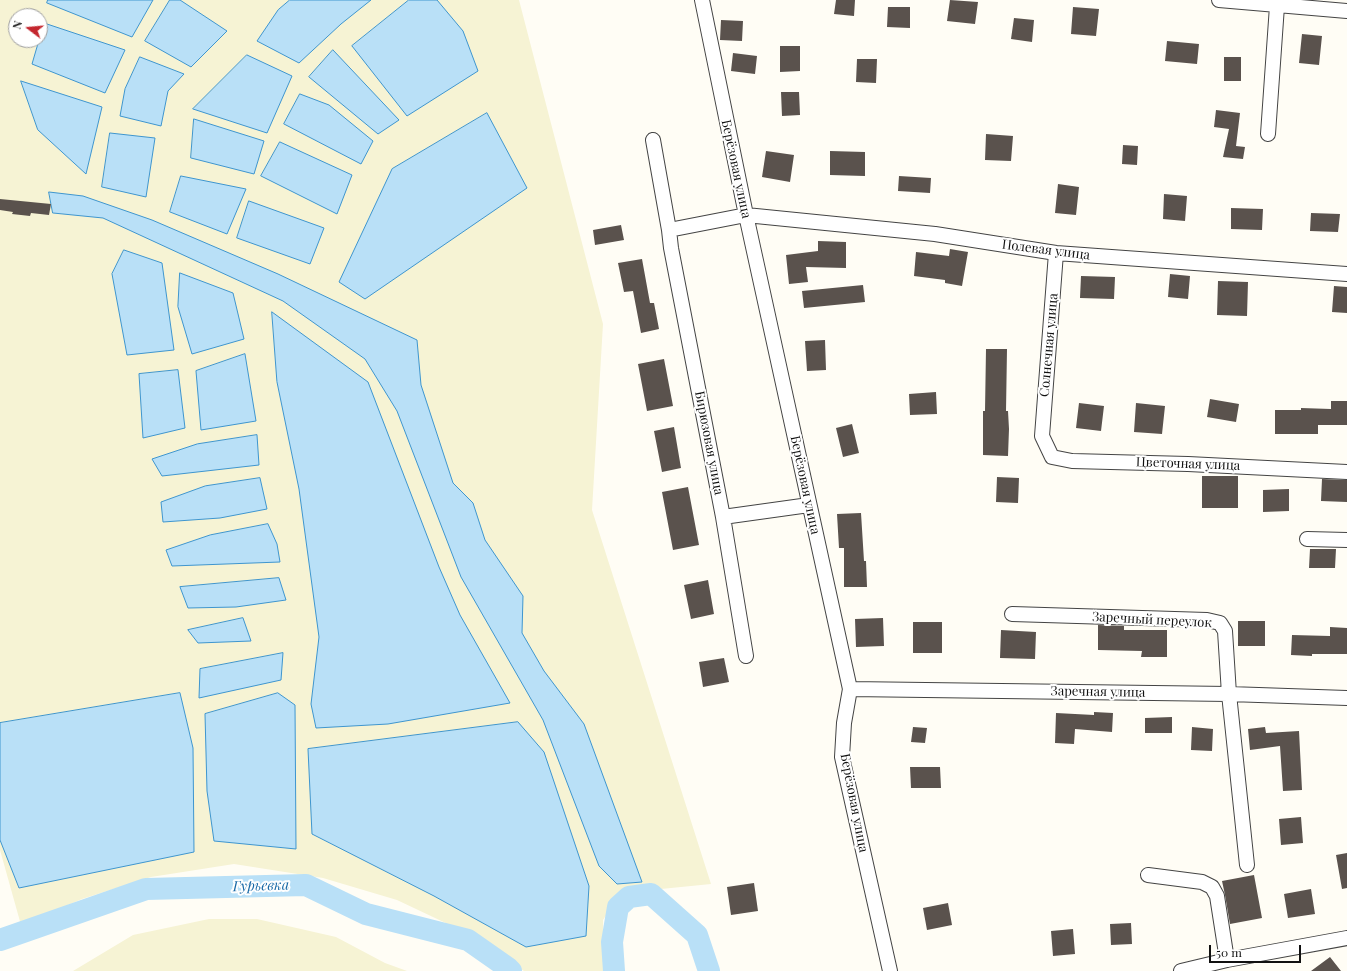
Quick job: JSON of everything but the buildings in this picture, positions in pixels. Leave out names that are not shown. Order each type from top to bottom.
[{"type":"street","name":"Берёзовая улица","points":[[702,0],[746,215],[850,689],[844,722],[842,757],[890,971]]},
{"type":"street","points":[[1219,0],[1347,11]]},
{"type":"street","points":[[1268,134],[1277,6]]},
{"type":"street","name":"Бирюзовая улица","points":[[653,140],[670,230],[670,248],[723,517],[746,656]]},
{"type":"street","points":[[670,230],[746,215]]},
{"type":"street","name":"Полевая улица","points":[[746,215],[935,234],[1056,253],[1347,274]]},
{"type":"street","name":"Солнечная улица","points":[[1042,436],[1056,253]]},
{"type":"street","name":"Цветочная улица","points":[[1042,436],[1052,457],[1072,461],[1188,464],[1347,472]]},
{"type":"street","points":[[723,517],[810,505]]},
{"type":"street","points":[[1307,539],[1347,540]]},
{"type":"street","name":"Заречный переулок","points":[[1012,614],[1207,620],[1220,623],[1225,631],[1229,694]]},
{"type":"street","name":"Заречная улица","points":[[850,689],[1229,694],[1347,698]]},
{"type":"street","points":[[1229,694],[1247,865]]},
{"type":"street","points":[[1148,875],[1202,882],[1212,887],[1217,896],[1227,960]]},
{"type":"street","points":[[1181,971],[1227,960],[1347,938]]},
{"type":"shaded area","points":[[0,0],[519,0],[603,324],[592,510],[711,884],[621,893],[603,920],[604,971],[524,971],[471,935],[397,900],[323,878],[234,864],[151,877],[82,899],[21,925],[0,850]]},
{"type":"shaded area","points":[[209,919],[257,919],[336,937],[385,963],[407,971],[73,971],[133,935]]},
{"type":"water","points":[[48,0],[153,0],[132,37],[47,3]]},
{"type":"water","points":[[170,0],[180,0],[227,31],[191,67],[145,41]]},
{"type":"water","points":[[290,0],[371,0],[341,24],[299,63],[257,41],[278,10]]},
{"type":"water","points":[[409,0],[437,0],[463,31],[478,71],[407,116],[352,46]]},
{"type":"water","points":[[48,24],[125,50],[105,93],[32,64],[37,48],[48,48]]},
{"type":"water","points":[[333,50],[399,120],[378,134],[309,77]]},
{"type":"water","points":[[247,55],[292,76],[267,133],[193,109]]},
{"type":"water","points":[[140,57],[184,74],[168,91],[161,126],[120,116],[125,89]]},
{"type":"water","points":[[21,81],[102,107],[86,174],[38,130]]},
{"type":"water","points":[[300,94],[329,105],[373,141],[361,164],[284,124]]},
{"type":"water","points":[[487,113],[527,188],[365,299],[339,282],[392,169]]},
{"type":"water","points":[[194,119],[264,141],[254,174],[191,158]]},
{"type":"water","points":[[110,133],[155,138],[146,197],[102,187]]},
{"type":"water","points":[[280,142],[352,175],[337,214],[261,176]]},
{"type":"water","points":[[181,176],[246,189],[227,234],[170,212]]},
{"type":"water","points":[[49,192],[83,196],[152,220],[278,274],[417,340],[421,385],[453,483],[473,503],[485,540],[523,596],[522,633],[544,671],[584,724],[642,882],[617,884],[599,866],[543,720],[461,577],[397,411],[365,359],[283,301],[103,218],[53,213]]},
{"type":"water","points":[[249,201],[324,228],[310,264],[237,238]]},
{"type":"water","points":[[124,250],[162,263],[174,350],[127,355],[112,274]]},
{"type":"water","points":[[180,273],[233,293],[244,339],[192,354],[178,307]]},
{"type":"water","points":[[272,312],[368,382],[439,567],[460,615],[510,703],[388,724],[316,728],[311,704],[319,637],[299,489],[277,382]]},
{"type":"water","points":[[245,354],[256,421],[201,430],[196,371]]},
{"type":"water","points":[[178,370],[185,428],[143,438],[139,374]]},
{"type":"water","points":[[257,435],[259,465],[162,476],[152,459],[197,444]]},
{"type":"water","points":[[260,478],[267,509],[220,518],[163,522],[161,502],[205,486]]},
{"type":"water","points":[[268,524],[277,544],[280,562],[172,566],[166,550],[210,535]]},
{"type":"water","points":[[279,578],[286,600],[236,607],[188,608],[180,587]]},
{"type":"water","points":[[243,618],[251,641],[198,643],[188,630]]},
{"type":"water","points":[[283,653],[281,680],[199,698],[200,669]]},
{"type":"water","points":[[180,693],[193,748],[194,852],[19,888],[0,840],[0,723]]},
{"type":"water","points":[[278,693],[295,705],[296,849],[214,841],[207,791],[205,714]]},
{"type":"water","points":[[518,722],[544,752],[589,886],[586,936],[526,947],[434,896],[312,834],[308,749]]},
{"type":"waterway","name":"Гурьевка","points":[[0,940],[146,889],[306,885],[366,914],[468,940],[511,971]]},
{"type":"waterway","name":"Гурьевка","points":[[614,971],[612,942],[618,907],[629,897],[651,894],[697,935],[709,971]]}]
